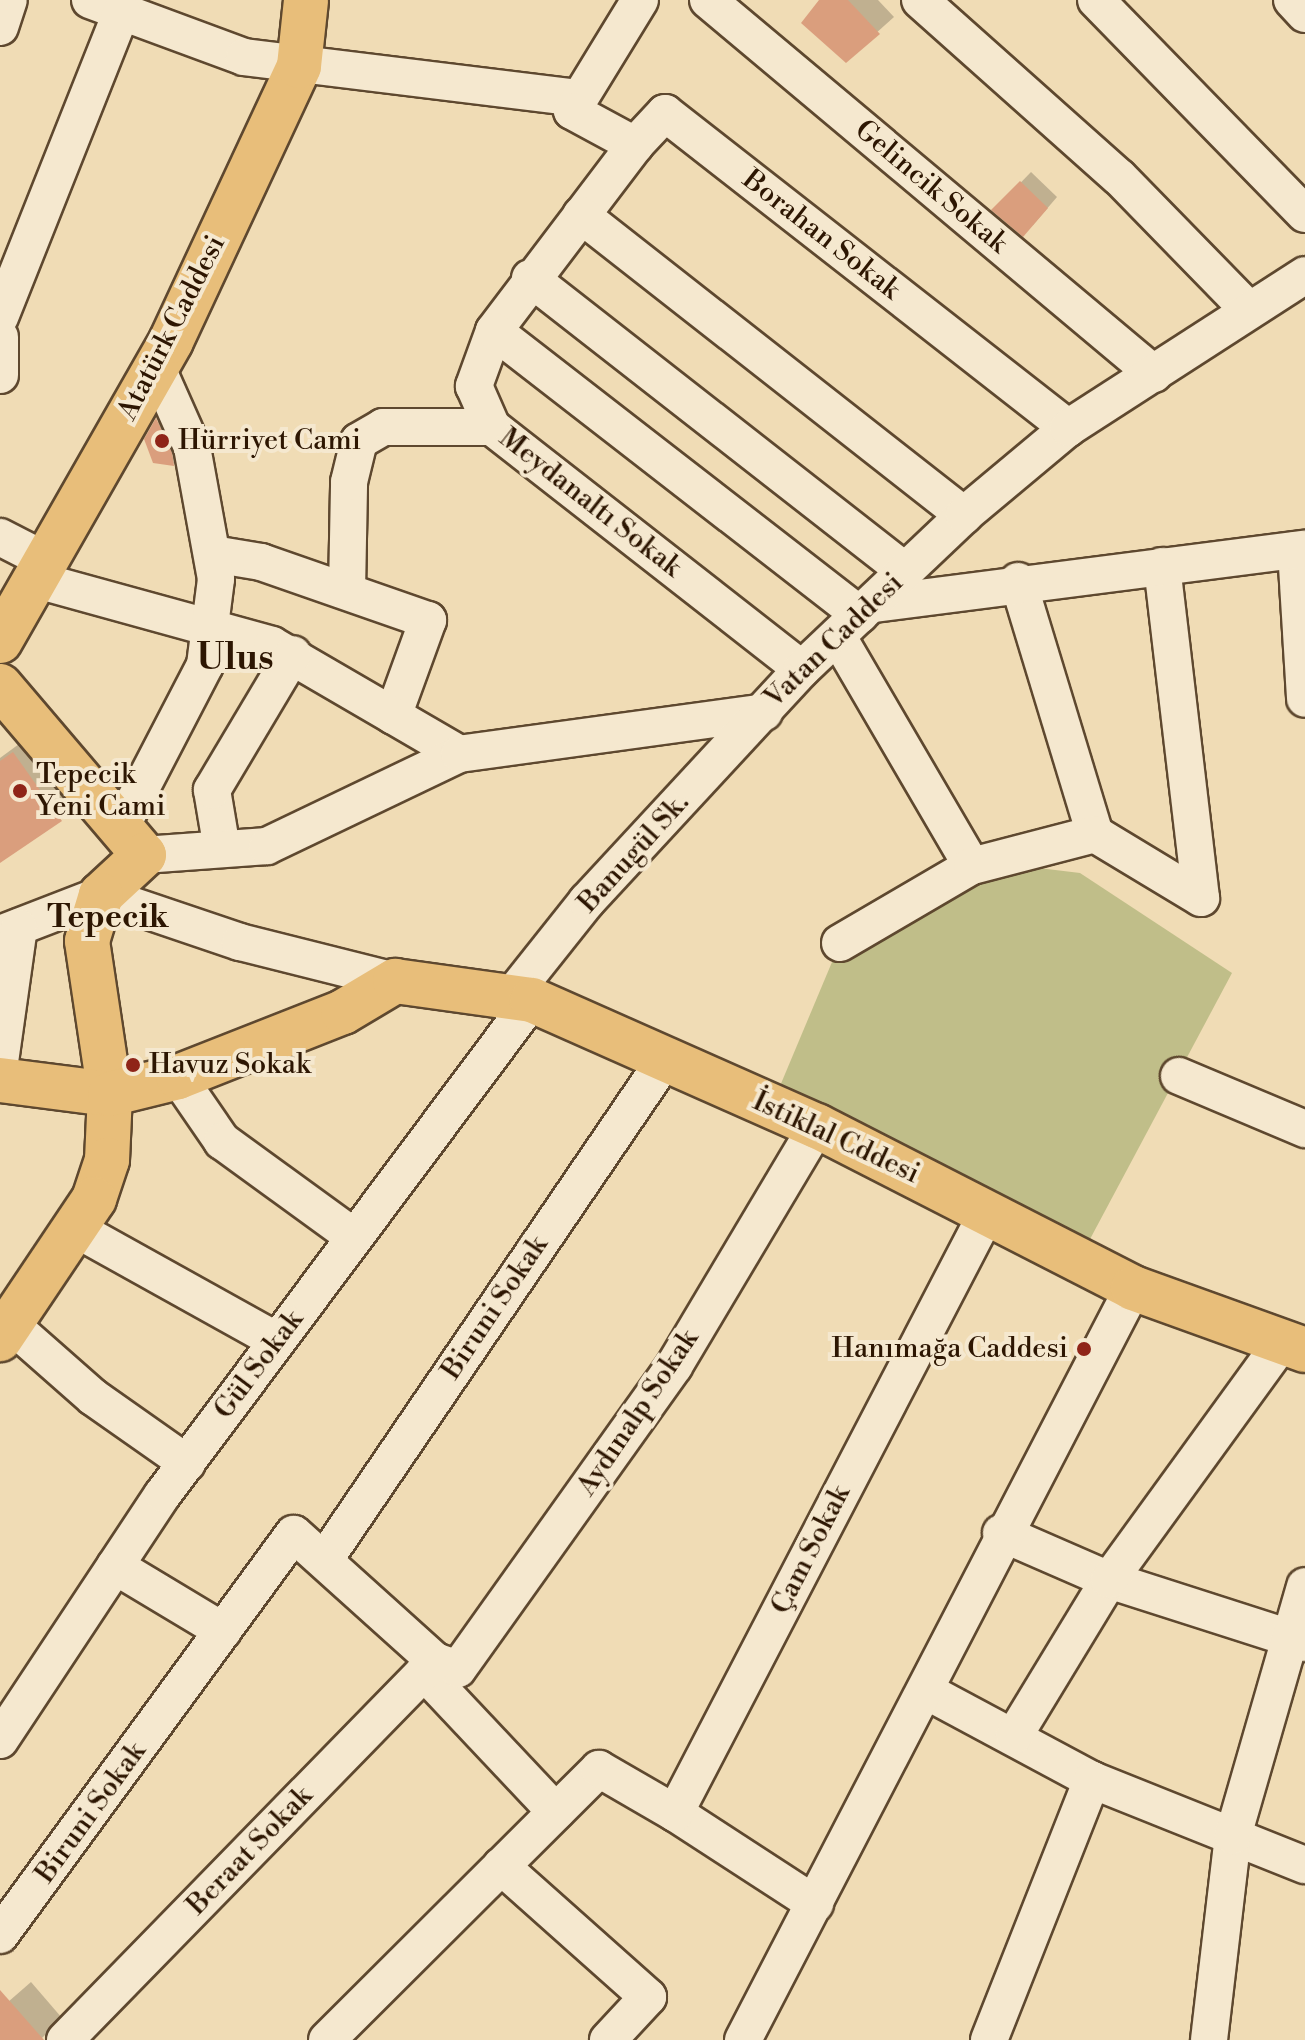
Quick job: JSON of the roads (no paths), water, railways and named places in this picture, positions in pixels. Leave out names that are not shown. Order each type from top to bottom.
[{"type":"main road","name":"Atatürk Caddesi","points":[[0,641],[156,366],[299,66],[306,0]]},
{"type":"main road","points":[[0,686],[132,841],[101,895],[87,941],[110,1094],[107,1160],[74,1228],[5,1331]]},
{"type":"main road","points":[[0,1080],[110,1094],[178,1077],[343,1012],[395,981]]},
{"type":"main road","name":"İstiklal Cddesi","points":[[395,981],[520,1000],[817,1126],[1133,1288],[1294,1346]]},
{"type":"street","points":[[0,27],[9,0]]},
{"type":"street","points":[[576,104],[640,0]]},
{"type":"street","name":"Gelincik Sokak","points":[[708,0],[1154,374]]},
{"type":"street","points":[[920,0],[1119,177],[1249,310]]},
{"type":"street","points":[[1096,0],[1305,214]]},
{"type":"street","points":[[1292,0],[1305,14]]},
{"type":"street","points":[[0,317],[100,3],[244,57],[576,104],[635,145]]},
{"type":"street","name":"Borahan Sokak","points":[[635,145],[665,113],[1068,428]]},
{"type":"street","name":"Meydanaltı Sokak","points":[[635,145],[530,278],[494,331],[474,386],[492,427],[802,669]]},
{"type":"street","points":[[581,215],[964,515]]},
{"type":"street","name":"Vatan Caddesi","points":[[132,841],[222,849],[267,846],[459,754],[764,712],[802,669],[964,515],[1068,428],[1305,275]]},
{"type":"street","points":[[530,278],[906,572]]},
{"type":"street","points":[[494,331],[857,619],[972,866]]},
{"type":"street","points":[[0,337],[0,375]]},
{"type":"street","points":[[132,841],[205,665],[211,630],[213,554],[186,424],[156,366]]},
{"type":"street","points":[[347,591],[349,482],[359,441],[383,427],[492,427]]},
{"type":"street","points":[[0,537],[39,570],[211,630],[293,654],[459,754]]},
{"type":"street","points":[[857,619],[1018,581],[1300,550],[1305,699]]},
{"type":"street","points":[[213,554],[261,562],[428,620],[393,716]]},
{"type":"street","points":[[1018,581],[1095,834],[1201,898],[1162,566]]},
{"type":"street","points":[[222,849],[212,790],[293,654]]},
{"type":"street","name":"Banugül Sk.","points":[[520,1000],[587,901],[764,712]]},
{"type":"street","points":[[840,943],[972,866],[1095,834]]},
{"type":"street","points":[[0,1062],[10,930],[101,895],[240,942],[395,981]]},
{"type":"street","name":"Gül Sokak","points":[[0,1740],[187,1463],[354,1237],[520,1000]]},
{"type":"street","name":"Biruni Sokak","points":[[0,1935],[294,1534],[327,1556],[664,1061]]},
{"type":"street","points":[[1179,1076],[1305,1129]]},
{"type":"street","points":[[178,1077],[222,1141],[354,1237]]},
{"type":"street","name":"Aydınalp Sokak","points":[[430,1667],[458,1669],[674,1366],[817,1126]]},
{"type":"street","name":"Çam Sokak","points":[[675,1813],[988,1211]]},
{"type":"street","points":[[74,1228],[277,1341]]},
{"type":"street","points":[[743,2040],[928,1692],[1001,1533],[1133,1288]]},
{"type":"street","points":[[5,1331],[187,1463]]},
{"type":"street","points":[[1014,1736],[1109,1580],[1294,1346]]},
{"type":"street","points":[[1001,1533],[1109,1580],[1296,1640]]},
{"type":"street","points":[[327,1556],[430,1667],[556,1812]]},
{"type":"street","points":[[115,1566],[223,1631]]},
{"type":"street","points":[[1209,2040],[1233,1836],[1296,1640],[1305,1586]]},
{"type":"street","name":"Beraat Sokak","points":[[65,2040],[430,1667]]},
{"type":"street","points":[[928,1692],[1092,1780],[1305,1865]]},
{"type":"street","points":[[327,2040],[599,1769],[675,1813],[815,1904]]},
{"type":"street","points":[[989,2040],[1092,1780]]},
{"type":"street","points":[[501,1866],[648,1997],[608,2040]]},
{"type":"place","name":"Hürriyet Cami","points":[[162,441]]},
{"type":"place","name":"Tepecik Yeni Cami","points":[[20,791]]},
{"type":"place","name":"Havuz Sokak","points":[[133,1065]]},
{"type":"place","name":"Hanımağa Caddesi","points":[[1084,1349]]},
{"type":"district","name":"Ulus","points":[[235,659]]},
{"type":"district","name":"Tepecik","points":[[108,917]]}]
